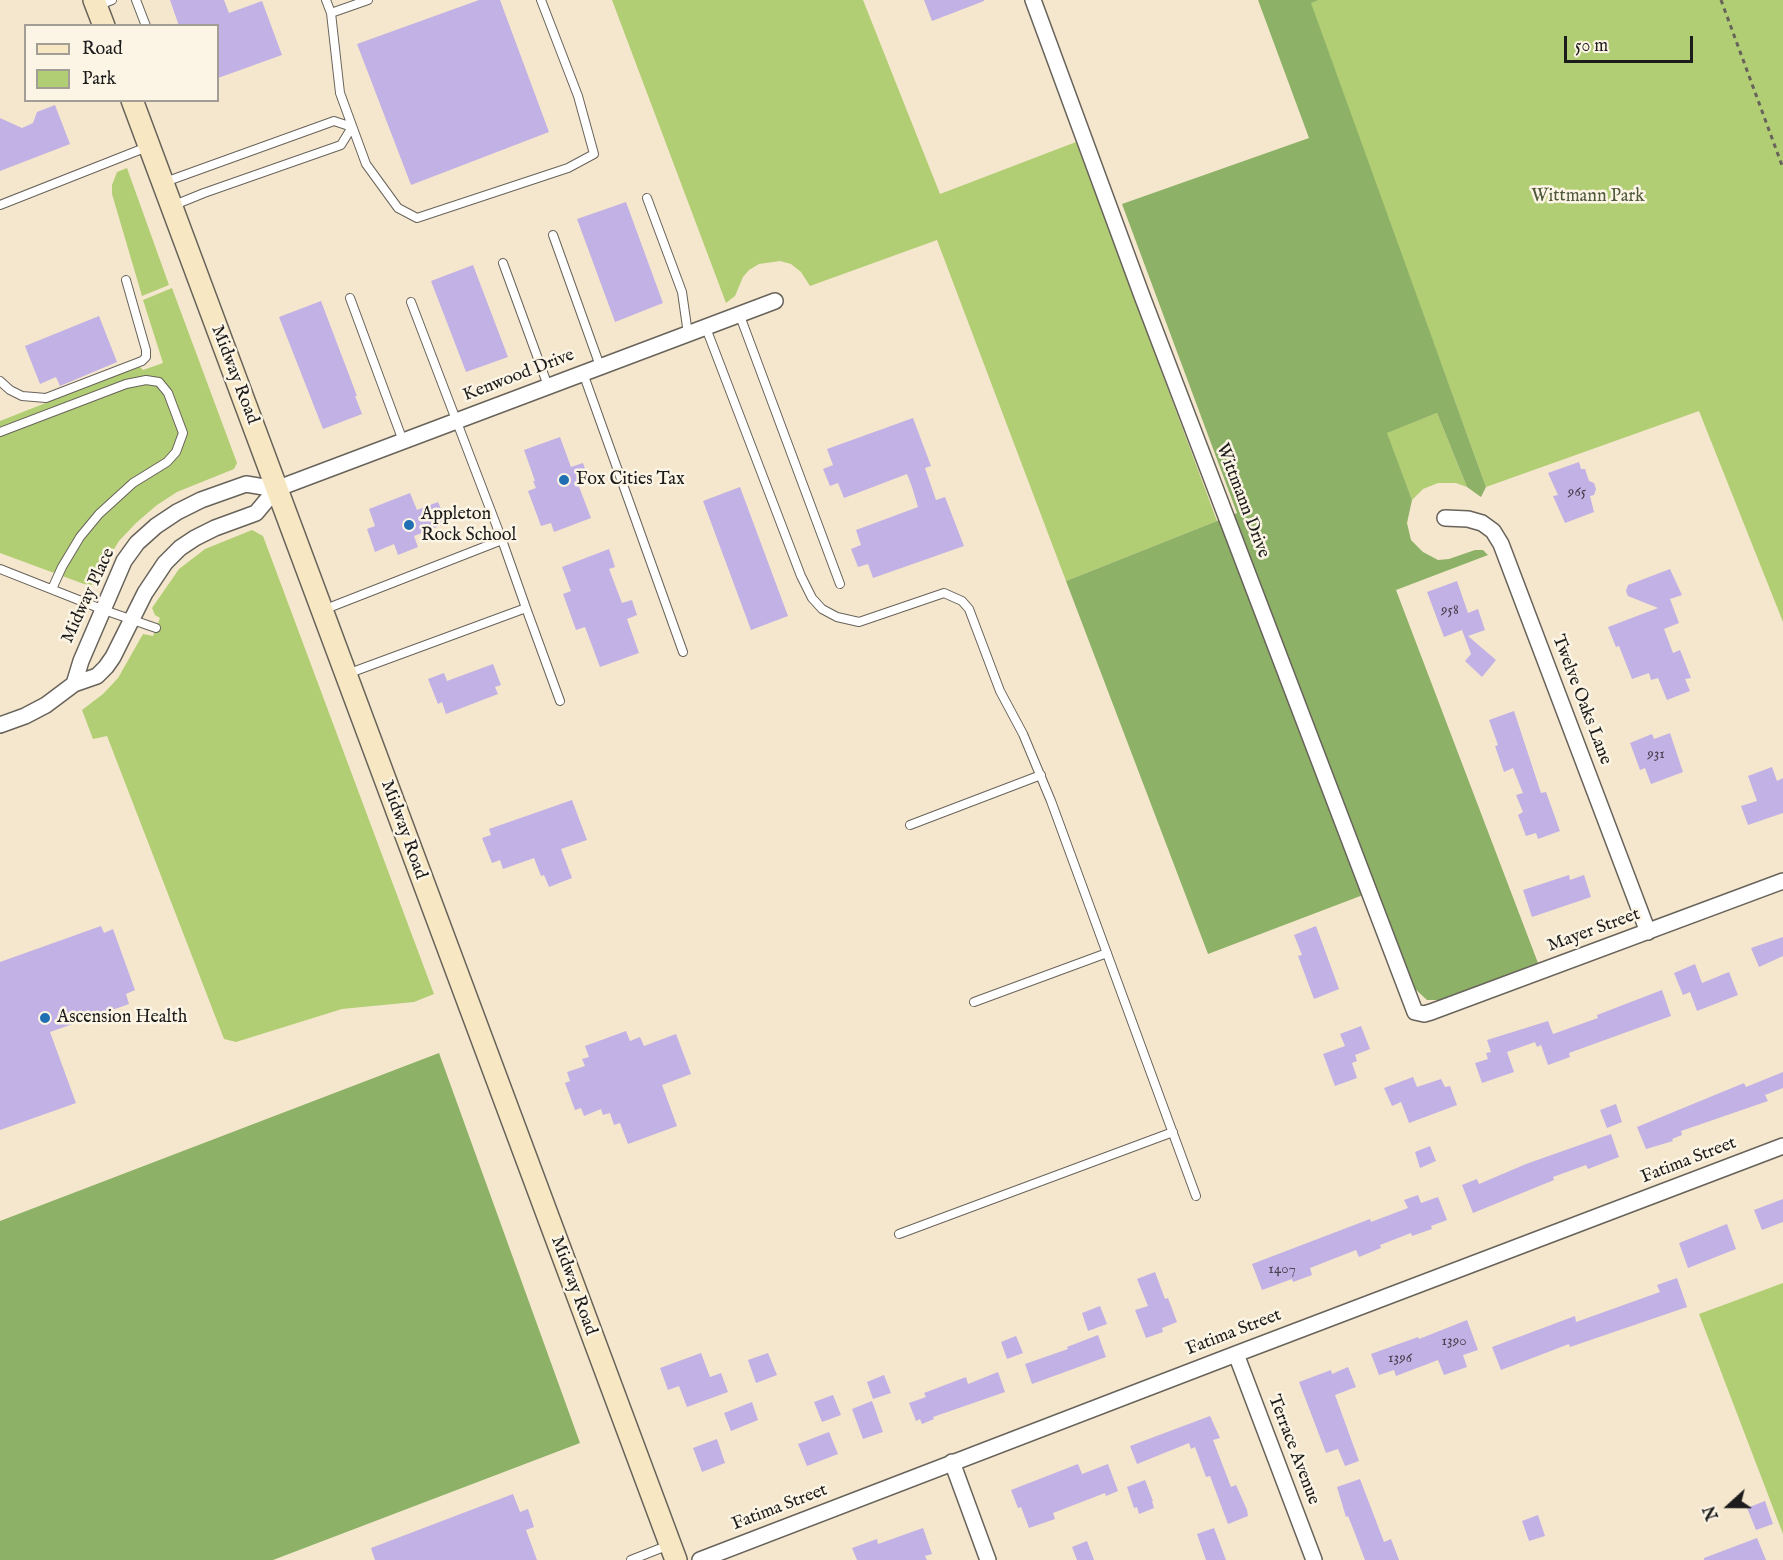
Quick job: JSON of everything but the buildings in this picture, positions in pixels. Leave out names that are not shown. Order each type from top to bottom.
[{"type":"main road","name":"Midway Road","points":[[133,102],[673,1552]]},
{"type":"street","name":"Wittmann Drive","points":[[1033,0],[1146,307],[1370,888],[1412,1006],[1418,1014]]},
{"type":"street","name":"Kenwood Drive","points":[[276,489],[775,301]]},
{"type":"street","name":"Midway Place","points":[[74,684],[81,661],[124,561],[137,543],[156,526],[201,500],[246,484],[276,489]]},
{"type":"street","points":[[0,725],[25,716],[46,705],[74,684],[97,676],[106,667],[153,578],[180,548],[215,528],[256,513],[276,489]]},
{"type":"street","name":"Twelve Oaks Lane","points":[[1445,518],[1468,519],[1482,523],[1501,543],[1648,932]]},
{"type":"street","name":"Mayer Street","points":[[1418,1014],[1431,1012],[1783,881]]},
{"type":"street","name":"Fatima Street","points":[[700,1560],[1236,1353],[1783,1146]]},
{"type":"street","name":"Terrace Avenue","points":[[1236,1353],[1314,1560]]},
{"type":"street","points":[[952,1462],[988,1560]]},
{"type":"lane","points":[[136,0],[145,24]]},
{"type":"lane","points":[[326,0],[331,13],[340,93],[366,164],[398,207],[417,218],[568,168],[594,154],[578,96],[541,0]]},
{"type":"lane","points":[[331,13],[368,0]]},
{"type":"lane","points":[[162,183],[334,121],[352,127]]},
{"type":"lane","points":[[171,207],[340,145],[352,127]]},
{"type":"lane","points":[[0,205],[149,146]]},
{"type":"lane","points":[[647,198],[681,292],[688,334]]},
{"type":"lane","points":[[553,235],[600,366]]},
{"type":"lane","points":[[503,263],[548,386]]},
{"type":"lane","points":[[0,381],[10,390],[22,396],[46,398],[142,361],[146,357],[146,350],[126,280]]},
{"type":"lane","points":[[350,298],[403,441]]},
{"type":"lane","points":[[411,302],[502,540],[560,702]]},
{"type":"lane","points":[[740,316],[840,584]]},
{"type":"lane","points":[[706,328],[801,576],[812,598],[822,609],[837,617],[859,622],[944,593],[962,601],[969,609],[1000,691],[1023,734],[1041,775],[1196,1196]]},
{"type":"lane","points":[[583,373],[683,652]]},
{"type":"lane","points":[[0,432],[126,384],[146,380],[159,382],[168,393],[183,433],[176,452],[167,462],[124,491],[99,514],[80,537],[52,589]]},
{"type":"lane","points":[[321,610],[502,540]]},
{"type":"lane","points":[[0,569],[156,628]]},
{"type":"lane","points":[[345,674],[526,608]]},
{"type":"lane","points":[[910,825],[1041,775]]},
{"type":"lane","points":[[974,1002],[1107,953]]},
{"type":"lane","points":[[898,1234],[1173,1132]]},
{"type":"lane","points":[[631,1560],[673,1552]]},
{"type":"path","points":[[1721,0],[1783,168]]},
{"type":"green space","points":[[612,0],[863,0],[940,194],[1076,142],[1217,521],[1066,581],[937,240],[810,286],[801,272],[791,264],[780,261],[759,264],[743,277],[735,296],[726,303]]},
{"type":"green space","points":[[1258,0],[1319,0],[1311,3],[1486,487],[1481,497],[1467,487],[1437,413],[1387,433],[1412,500],[1407,523],[1411,540],[1423,552],[1438,560],[1449,559],[1475,550],[1483,550],[1488,555],[1396,590],[1538,963],[1439,1000],[1427,1000],[1413,987],[1363,895],[1208,954],[1066,581],[1237,513],[1122,204],[1309,138]]},
{"type":"green space","name":"Wittmann Park","points":[[1319,0],[1783,0],[1783,622],[1699,411],[1486,487],[1310,3]]},
{"type":"green space","points":[[127,168],[169,285],[142,296],[112,194],[112,185],[117,172]]},
{"type":"green space","points":[[172,288],[237,463],[234,469],[177,492],[157,505],[119,541],[92,585],[0,553],[0,421],[139,366],[143,370],[163,363],[143,300]]},
{"type":"green space","points":[[1437,413],[1467,487],[1456,483],[1438,483],[1423,489],[1412,500],[1386,433]]},
{"type":"green space","points":[[252,530],[263,536],[434,994],[414,1002],[342,1009],[236,1042],[224,1039],[107,736],[93,739],[82,710],[103,694],[118,678],[143,634],[153,636],[160,618],[155,615],[152,608],[179,569],[205,549]]},
{"type":"green space","points":[[439,1053],[580,1443],[273,1560],[0,1560],[0,1221]]},
{"type":"green space","points":[[1783,1283],[1783,1534],[1699,1314]]},
{"type":"place","name":"Fox Cities Tax","points":[[564,480]]},
{"type":"place","name":"Appleton Rock School","points":[[409,525]]},
{"type":"place","name":"Ascension Health","points":[[45,1018]]}]
